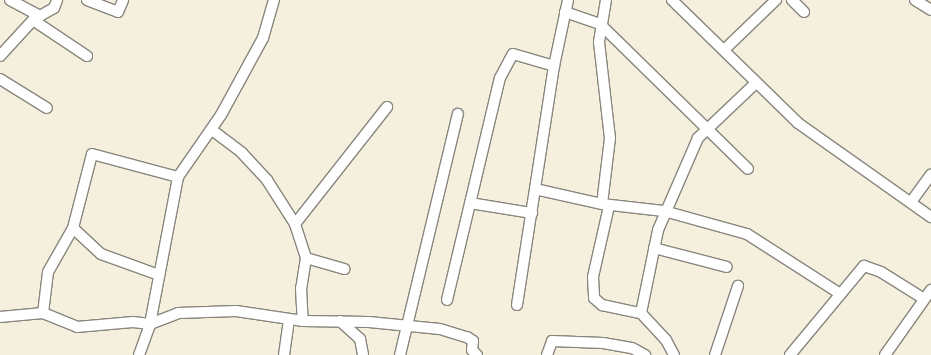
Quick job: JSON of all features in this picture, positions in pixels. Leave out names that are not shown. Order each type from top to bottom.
[{"type":"street","points":[[10,0],[87,56]]},
{"type":"street","points":[[0,56],[36,18],[54,8],[57,0]]},
{"type":"street","points":[[87,0],[118,12],[123,0]]},
{"type":"street","points":[[517,305],[554,66],[568,0]]},
{"type":"street","points":[[606,0],[600,24],[610,138],[605,205],[593,277],[594,298],[602,304],[642,313],[666,340],[674,355]]},
{"type":"street","points":[[672,0],[725,49],[756,83],[798,123],[931,217]]},
{"type":"street","points":[[725,49],[776,0]]},
{"type":"street","points":[[792,0],[804,12]]},
{"type":"street","points":[[915,0],[931,10]]},
{"type":"street","points":[[139,355],[150,324],[178,177],[212,130],[264,38],[273,1]]},
{"type":"street","points":[[565,12],[600,24],[748,169]]},
{"type":"street","points":[[448,300],[493,98],[513,54],[554,66]]},
{"type":"street","points":[[0,79],[47,108]]},
{"type":"street","points":[[642,313],[654,248],[664,211],[689,155],[706,129],[756,83]]},
{"type":"street","points":[[294,224],[387,107]]},
{"type":"street","points":[[400,355],[406,325],[434,226],[458,114]]},
{"type":"street","points":[[212,130],[242,153],[267,180],[294,224],[306,258],[301,288],[303,321]]},
{"type":"street","points":[[44,313],[48,272],[73,228],[92,154],[178,177]]},
{"type":"street","points":[[911,202],[931,174]]},
{"type":"street","points":[[535,189],[605,205],[664,211],[747,234],[838,293]]},
{"type":"street","points":[[470,202],[532,213]]},
{"type":"street","points":[[73,228],[101,254],[159,275]]},
{"type":"street","points":[[654,248],[727,267]]},
{"type":"street","points":[[306,258],[344,269]]},
{"type":"street","points":[[790,355],[838,293],[864,266],[881,272],[924,299]]},
{"type":"street","points":[[715,355],[738,286]]},
{"type":"street","points":[[885,355],[931,290]]},
{"type":"street","points":[[0,317],[44,313],[77,327],[133,322],[150,324],[178,313],[236,311],[303,321],[340,320],[406,325],[467,337],[473,342],[472,350],[477,355]]},
{"type":"street","points":[[284,355],[289,319]]},
{"type":"street","points":[[340,320],[360,339],[363,355]]},
{"type":"street","points":[[547,355],[552,341],[603,343],[632,348],[645,355]]}]
